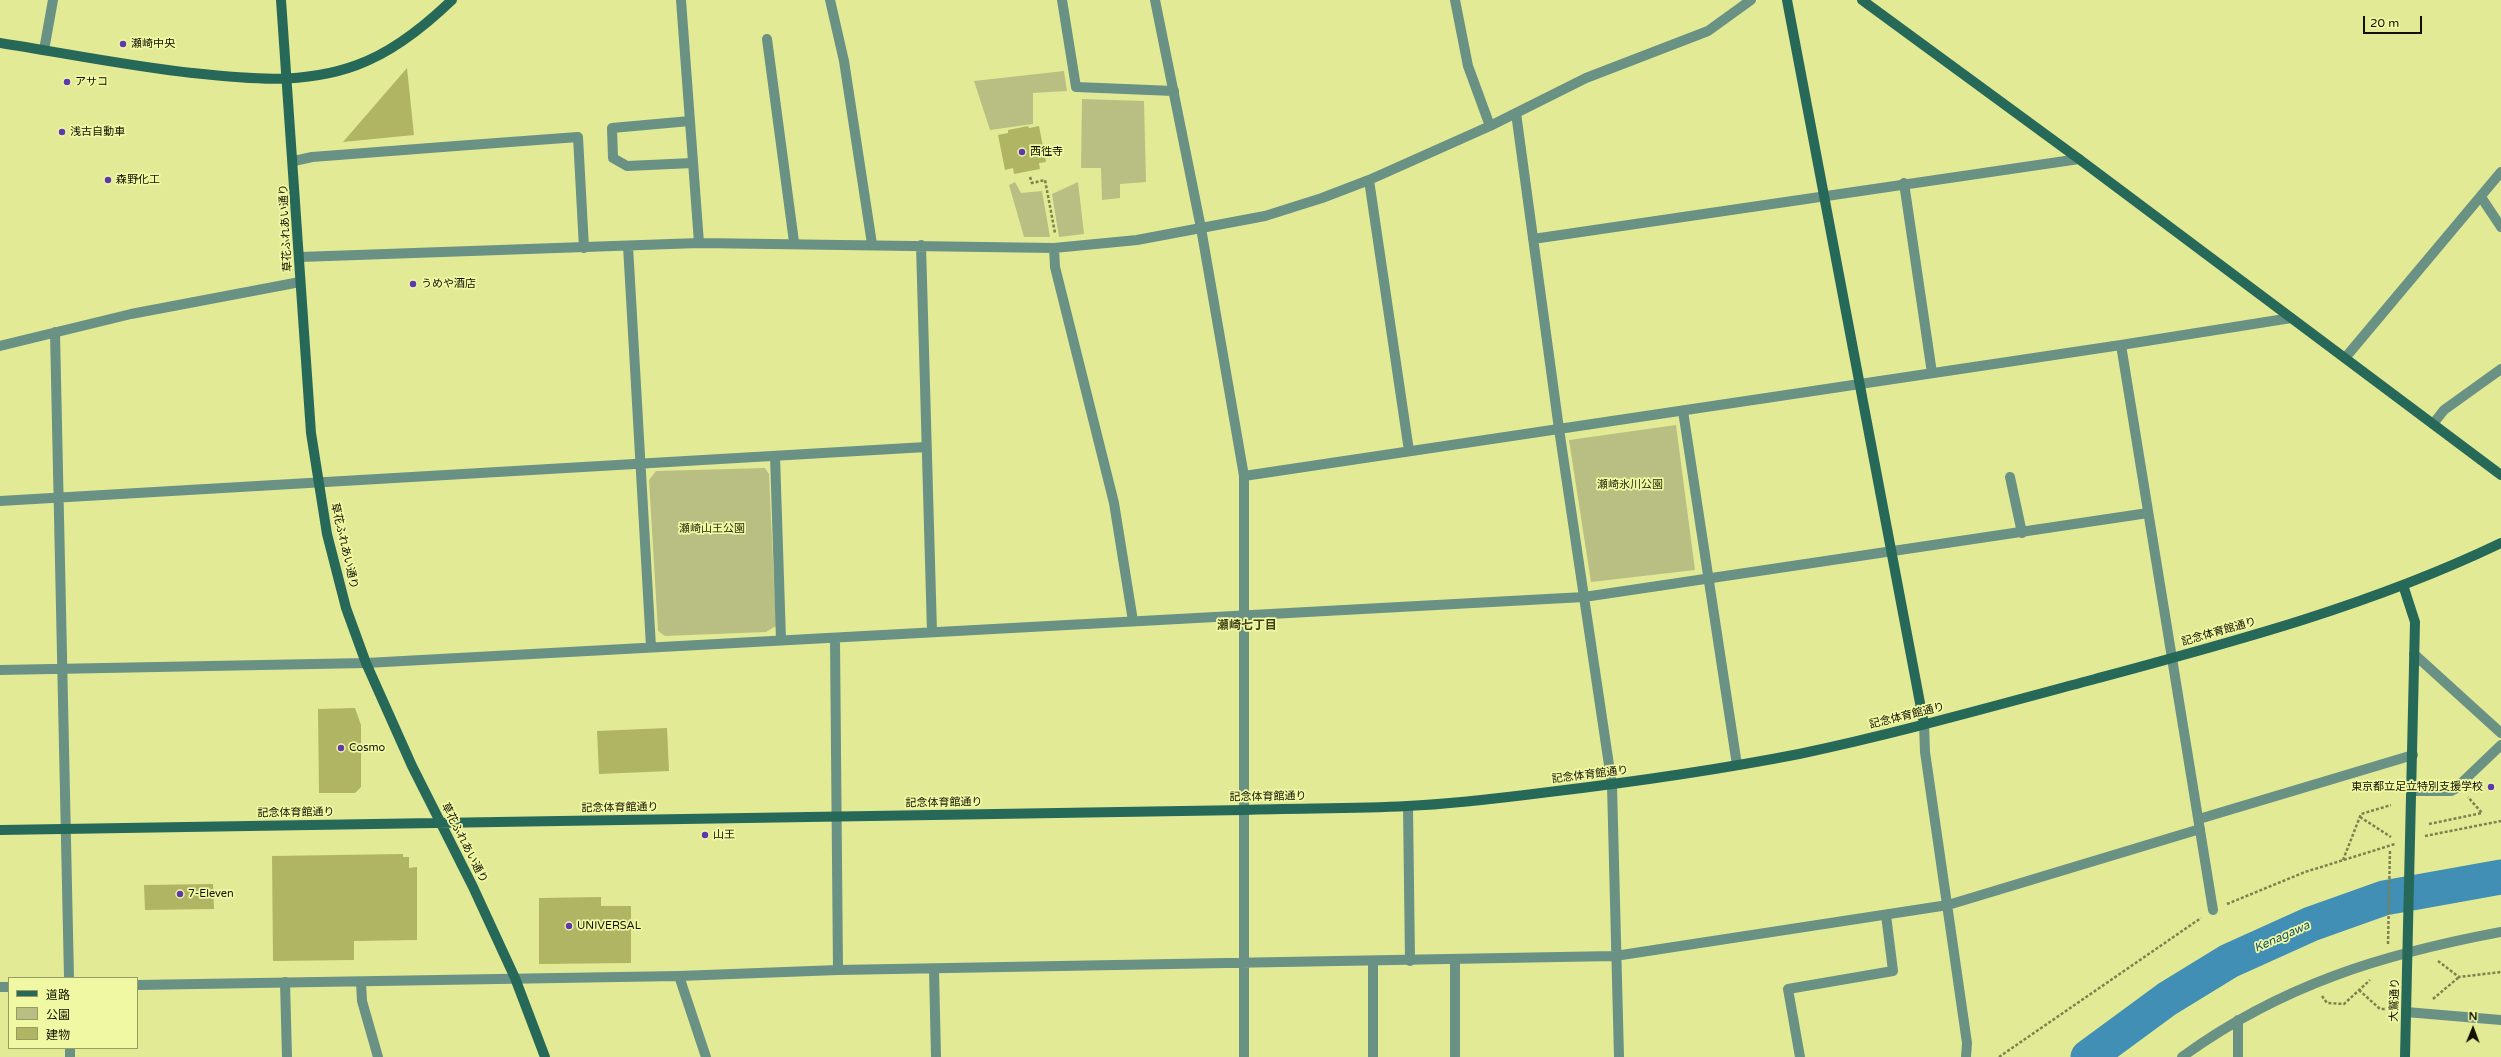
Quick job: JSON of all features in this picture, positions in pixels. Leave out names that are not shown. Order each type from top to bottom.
[{"type":"street","points":[[44,50],[53,0]]},
{"type":"street","name":"草花ふれあい通り","points":[[281,0],[294,160],[310,433],[327,534],[346,608],[366,663],[412,766],[441,822],[514,978],[545,1057]]},
{"type":"street","points":[[0,43],[161,69],[250,79],[288,80],[357,65],[370,59],[390,49],[419,28],[452,0]]},
{"type":"street","points":[[681,0],[699,243]]},
{"type":"street","points":[[830,0],[844,61],[872,244]]},
{"type":"street","points":[[1062,0],[1076,87],[1174,91]]},
{"type":"street","points":[[1155,0],[1201,228],[1244,476],[1244,1057]]},
{"type":"street","points":[[1455,0],[1468,66],[1490,126]]},
{"type":"street","points":[[300,257],[699,243],[794,242],[1056,248],[1130,241],[1265,216],[1322,198],[1369,180],[1490,126],[1586,78],[1708,31],[1751,0]]},
{"type":"street","points":[[1787,0],[1822,195],[1924,724],[1925,752],[1967,1043],[1966,1057]]},
{"type":"street","points":[[1862,0],[2079,159],[2501,474]]},
{"type":"street","points":[[767,39],[794,242]]},
{"type":"street","points":[[1516,113],[1559,429],[1612,785],[1615,956],[1619,1057]]},
{"type":"street","points":[[690,121],[612,128],[613,158],[627,166],[693,163]]},
{"type":"street","points":[[294,160],[312,157],[578,137],[584,248]]},
{"type":"street","points":[[1533,239],[1822,195],[2079,159]]},
{"type":"street","points":[[2345,358],[2501,172]]},
{"type":"street","points":[[1369,180],[1409,451]]},
{"type":"street","points":[[1904,183],[1932,373]]},
{"type":"street","points":[[2481,197],[2501,227]]},
{"type":"street","points":[[921,245],[932,632]]},
{"type":"street","points":[[628,246],[639,463],[651,647]]},
{"type":"street","points":[[1056,248],[1059,281],[1114,503],[1133,621]]},
{"type":"street","points":[[0,346],[130,314],[300,282]]},
{"type":"street","points":[[1244,476],[1859,385],[2291,318]]},
{"type":"street","points":[[55,332],[57,498],[69,977]]},
{"type":"street","points":[[2121,345],[2213,910]]},
{"type":"street","points":[[2433,424],[2444,410],[2501,369]]},
{"type":"street","points":[[1683,411],[1737,765]]},
{"type":"street","points":[[0,501],[926,447]]},
{"type":"street","points":[[775,456],[781,640]]},
{"type":"street","points":[[2010,477],[2022,532]]},
{"type":"street","points":[[0,670],[366,663],[781,640],[835,639],[932,632],[1584,597],[2148,512]]},
{"type":"street","name":"記念体育館通り","points":[[0,830],[1244,810],[1408,806],[1479,801],[1612,785],[1737,765],[1799,754],[1924,724],[2172,658],[2288,625],[2403,585],[2463,562],[2501,543]]},
{"type":"street","name":"大鷲通り","points":[[2403,585],[2415,622],[2405,1057]]},
{"type":"street","points":[[835,639],[838,817],[838,970]]},
{"type":"street","points":[[2414,654],[2501,733]]},
{"type":"street","points":[[2412,791],[2450,791],[2458,787],[2501,745]]},
{"type":"street","points":[[138,985],[679,976],[838,970],[934,970],[1615,956],[1948,905],[2413,755]]},
{"type":"street","points":[[1408,806],[1410,961]]},
{"type":"street","points":[[1800,1057],[1788,989],[1893,971],[1886,915]]},
{"type":"street","points":[[2182,1057],[2238,1020],[2313,983],[2408,947],[2501,932]]},
{"type":"street","points":[[1455,960],[1456,1057]]},
{"type":"street","points":[[1373,962],[1373,1057]]},
{"type":"street","points":[[934,970],[936,1057]]},
{"type":"street","points":[[679,976],[706,1057]]},
{"type":"street","points":[[285,982],[287,1057]]},
{"type":"street","points":[[361,982],[362,1001],[378,1057]]},
{"type":"street","points":[[2406,1012],[2501,1020]]},
{"type":"street","points":[[2238,1020],[2238,1057]]},
{"type":"path","points":[[1030,177],[1032,183],[1045,180],[1056,248]]},
{"type":"path","points":[[2429,824],[2482,812],[2458,787]]},
{"type":"path","points":[[2343,860],[2361,814],[2391,805]]},
{"type":"path","points":[[2360,817],[2391,837]]},
{"type":"path","points":[[1999,1057],[2213,910],[2305,872],[2343,860],[2501,821]]},
{"type":"path","points":[[2388,949],[2390,849]]},
{"type":"path","points":[[2433,958],[2459,977]]},
{"type":"path","points":[[2429,1002],[2459,977],[2501,972]]},
{"type":"path","points":[[2313,983],[2327,1003],[2344,1004],[2376,974]]},
{"type":"path","points":[[2359,990],[2380,1009],[2386,1009]]},
{"type":"green space","points":[[1064,71],[1067,91],[1033,93],[1033,124],[990,130],[974,81]]},
{"type":"green space","points":[[1082,99],[1144,101],[1146,182],[1120,184],[1120,198],[1102,200],[1101,168],[1081,168]]},
{"type":"green space","points":[[1015,182],[1021,193],[1042,191],[1050,237],[1024,237],[1009,185]]},
{"type":"green space","points":[[1078,182],[1084,234],[1059,237],[1052,194]]},
{"type":"green space","name":"瀬崎氷川公園","points":[[1676,425],[1695,570],[1591,582],[1569,440]]},
{"type":"green space","name":"瀬崎山王公園","points":[[765,468],[769,474],[776,626],[766,632],[665,636],[658,631],[649,480],[656,471]]},
{"type":"building","points":[[407,68],[414,135],[343,142]]},
{"type":"building","points":[[1028,126],[1029,128],[1039,126],[1046,162],[1039,163],[1040,169],[1014,174],[1013,168],[1005,170],[998,135],[1008,133],[1008,130]]},
{"type":"building","points":[[355,708],[361,725],[361,787],[355,793],[319,793],[318,709]]},
{"type":"building","points":[[667,728],[669,771],[599,774],[597,731]]},
{"type":"building","points":[[403,854],[403,857],[409,857],[409,868],[417,867],[417,940],[354,941],[354,960],[273,961],[272,856]]},
{"type":"building","points":[[213,884],[214,909],[145,910],[144,885]]},
{"type":"building","points":[[601,897],[601,906],[631,906],[631,963],[539,964],[539,898]]},
{"type":"waterway","name":"Kenagawa","points":[[2088,1057],[2167,999],[2229,961],[2311,924],[2384,898],[2501,877]]},
{"type":"place","name":"瀬崎中央","points":[[123,44]]},
{"type":"place","name":"アサコ","points":[[67,82]]},
{"type":"place","name":"浅古自動車","points":[[62,132]]},
{"type":"place","name":"西徃寺","points":[[1022,152]]},
{"type":"place","name":"森野化工","points":[[108,180]]},
{"type":"place","name":"うめや酒店","points":[[413,284]]},
{"type":"place","name":"Cosmo","points":[[341,748]]},
{"type":"place","name":"東京都立足立特別支援学校","points":[[2491,787]]},
{"type":"place","name":"山王","points":[[705,835]]},
{"type":"place","name":"7-Eleven","points":[[180,894]]},
{"type":"place","name":"UNIVERSAL","points":[[569,926]]},
{"type":"district","name":"瀬崎七丁目","points":[[1247,626]]}]
